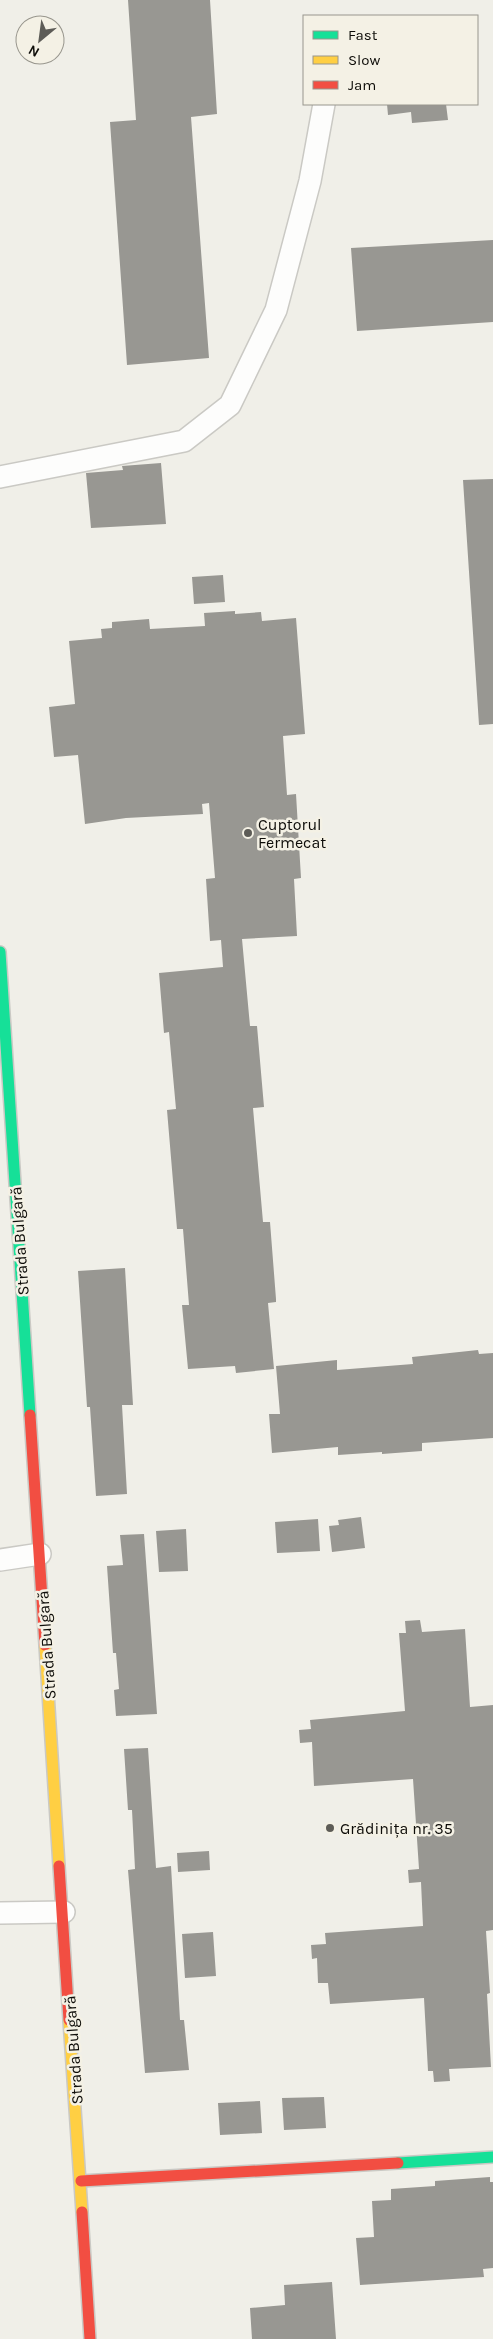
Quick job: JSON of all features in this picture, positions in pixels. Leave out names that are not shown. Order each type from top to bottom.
[{"type":"street","name":"Strada Bulgară","points":[[0,952],[64,1912],[90,2339]]},
{"type":"street","points":[[81,2181],[493,2157]]},
{"type":"lane","points":[[0,477],[184,441],[230,405],[276,310],[310,181],[324,105]]},
{"type":"lane","points":[[0,1560],[40,1554]]},
{"type":"lane","points":[[0,1913],[64,1912]]},
{"type":"building","points":[[128,0],[210,0],[217,114],[191,117],[209,358],[127,365],[110,122],[136,120]]},
{"type":"building","points":[[387,105],[446,105],[448,120],[412,123],[411,112],[388,115]]},
{"type":"building","points":[[493,240],[493,322],[357,331],[351,248]]},
{"type":"building","points":[[161,463],[166,524],[91,528],[86,473],[123,470],[122,466]]},
{"type":"building","points":[[493,479],[493,724],[479,725],[463,480]]},
{"type":"building","points":[[223,575],[225,602],[194,604],[192,577]]},
{"type":"building","points":[[235,611],[235,614],[261,612],[262,621],[296,618],[305,734],[283,736],[287,795],[296,794],[301,878],[294,879],[297,936],[242,939],[250,1026],[257,1026],[264,1107],[253,1108],[263,1222],[270,1222],[276,1302],[268,1303],[274,1369],[236,1373],[235,1366],[188,1369],[182,1305],[189,1305],[183,1229],[177,1229],[167,1110],[176,1109],[169,1032],[164,1033],[159,973],[223,967],[221,940],[210,941],[206,879],[215,878],[209,803],[202,804],[203,814],[126,818],[85,824],[78,755],[54,757],[49,707],[75,704],[69,641],[102,638],[101,629],[112,628],[112,622],[149,619],[150,629],[205,626],[204,613]]},
{"type":"building","points":[[125,1268],[133,1405],[122,1405],[127,1494],[96,1496],[90,1407],[87,1407],[78,1271]]},
{"type":"building","points":[[478,1350],[479,1354],[493,1353],[493,1438],[422,1443],[422,1451],[382,1454],[382,1452],[338,1455],[338,1447],[272,1453],[269,1414],[280,1414],[276,1366],[337,1360],[337,1370],[413,1364],[412,1357]]},
{"type":"building","points":[[361,1517],[365,1548],[332,1552],[329,1526],[339,1525],[338,1520]]},
{"type":"building","points":[[318,1519],[320,1551],[277,1553],[275,1522]]},
{"type":"building","points":[[186,1529],[188,1571],[159,1572],[156,1531]]},
{"type":"building","points":[[144,1534],[157,1714],[116,1716],[114,1690],[119,1689],[116,1653],[113,1653],[107,1566],[123,1565],[120,1535]]},
{"type":"building","points":[[420,1620],[422,1632],[465,1629],[470,1707],[493,1705],[493,1930],[486,1931],[490,1993],[487,1994],[491,2067],[449,2069],[450,2081],[434,2082],[433,2071],[428,2071],[424,1998],[330,2004],[328,1983],[318,1983],[317,1958],[312,1959],[311,1945],[326,1944],[325,1933],[423,1926],[421,1882],[409,1883],[408,1870],[419,1869],[413,1779],[314,1786],[312,1742],[300,1743],[299,1730],[311,1729],[310,1720],[405,1711],[399,1633],[406,1633],[405,1621]]},
{"type":"building","points":[[148,1748],[156,1868],[171,1866],[180,2020],[184,2020],[189,2070],[145,2073],[128,1870],[135,1869],[132,1810],[128,1810],[124,1749]]},
{"type":"building","points":[[209,1851],[210,1870],[178,1872],[177,1853]]},
{"type":"building","points":[[213,1932],[216,1976],[185,1978],[182,1934]]},
{"type":"building","points":[[324,2097],[326,2128],[284,2130],[282,2098]]},
{"type":"building","points":[[260,2101],[262,2133],[220,2135],[218,2103]]},
{"type":"building","points":[[490,2177],[490,2182],[493,2182],[493,2268],[483,2269],[484,2277],[360,2285],[356,2238],[374,2237],[372,2201],[391,2200],[391,2189],[435,2186],[435,2181]]},
{"type":"building","points":[[332,2282],[336,2339],[252,2339],[250,2308],[285,2305],[284,2285]]},
{"type":"traffic: fast","points":[[0,952],[30,1415]]},
{"type":"traffic: fast","points":[[398,2163],[493,2157]]},
{"type":"traffic: slow","points":[[45,1645],[59,1866]]},
{"type":"traffic: slow","points":[[69,2020],[82,2212]]},
{"type":"traffic: jam","points":[[30,1415],[45,1645]]},
{"type":"traffic: jam","points":[[59,1866],[69,2020]]},
{"type":"traffic: jam","points":[[81,2181],[398,2163]]},
{"type":"traffic: jam","points":[[82,2212],[90,2339]]},
{"type":"place","name":"Cuptorul Fermecat","points":[[248,833]]},
{"type":"place","name":"Grădinița nr. 35","points":[[330,1828]]}]
